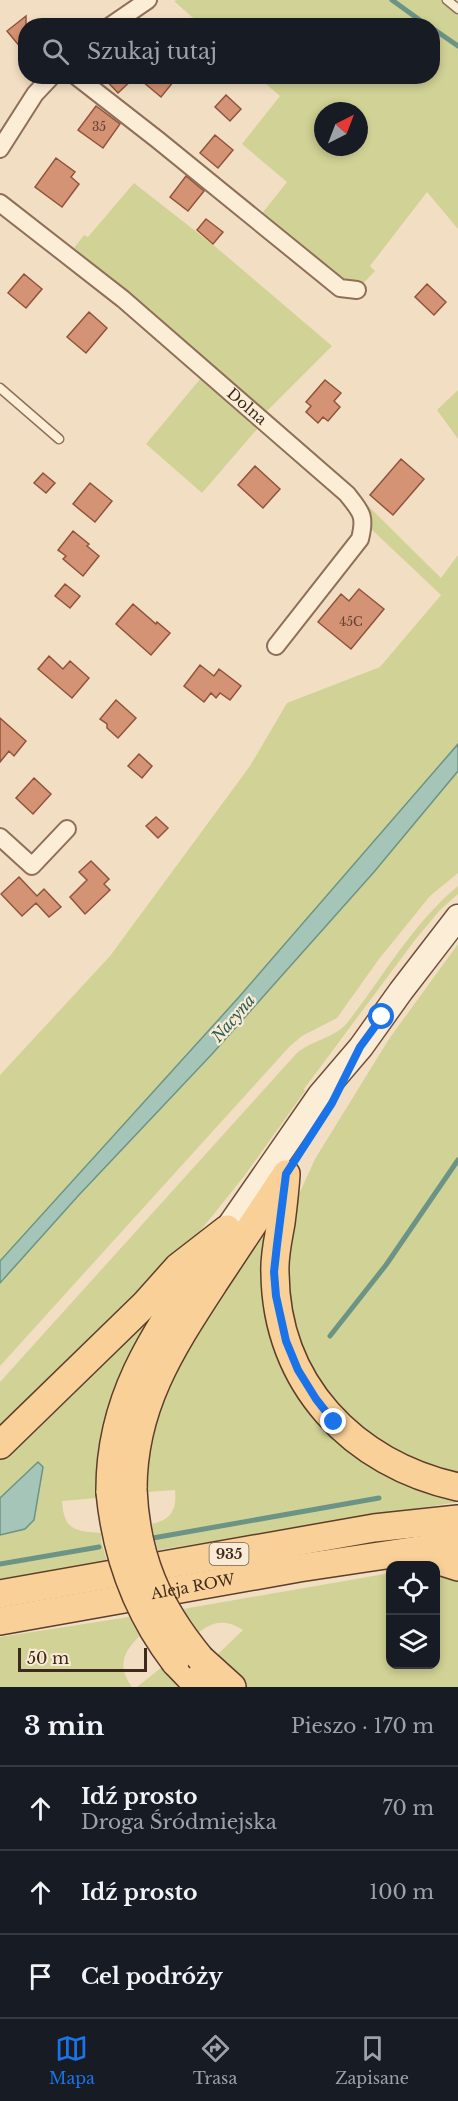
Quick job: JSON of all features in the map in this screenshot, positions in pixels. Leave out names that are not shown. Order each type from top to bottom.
[{"type":"main road","points":[[232,1687],[188,1660],[155,1634],[129,1582],[114,1532],[121,1490],[114,1440],[118,1419],[139,1364],[157,1331],[320,1095],[360,1047],[458,917]]},
{"type":"main road","points":[[121,1490],[133,1472],[140,1425],[159,1373],[175,1342],[332,1103],[360,1047]]},
{"type":"main road","points":[[286,1174],[274,1272],[276,1296],[286,1341],[298,1370],[328,1414],[357,1442],[381,1459],[408,1472],[458,1487]]},
{"type":"main road","points":[[0,1445],[145,1304],[178,1267],[227,1229]]},
{"type":"main road","name":"Aleja ROW","points":[[0,1594],[374,1528],[458,1519]]},
{"type":"main road","name":"Aleja ROW","points":[[0,1621],[407,1550],[458,1544]]},
{"type":"main road","points":[[407,1550],[458,1567]]},
{"type":"main road","points":[[188,1660],[199,1687]]},
{"type":"street","points":[[121,18],[147,0]]},
{"type":"street","points":[[0,149],[35,94],[44,84]]},
{"type":"street","points":[[86,84],[340,288],[357,290]]},
{"type":"street","name":"Dolna","points":[[0,202],[149,321],[347,494],[362,513],[364,522],[360,538],[276,646]]},
{"type":"street","points":[[0,837],[32,866],[67,829]]},
{"type":"lane","points":[[447,0],[458,9]]},
{"type":"lane","points":[[0,388],[59,439]]},
{"type":"green space","points":[[443,0],[458,12],[458,229],[427,192],[370,266],[375,271],[357,290],[340,288],[260,216],[287,182],[242,144],[280,96],[266,84],[440,84],[440,18],[193,18],[174,1]]},
{"type":"green space","points":[[134,183],[217,248],[332,346],[265,413],[74,248],[84,235],[88,237]]},
{"type":"green space","points":[[201,378],[258,428],[202,493],[146,444]]},
{"type":"green space","points":[[458,390],[458,439],[437,410]]},
{"type":"green space","points":[[316,477],[348,486],[441,578],[458,555],[458,744],[239,997],[0,1261],[0,1075],[110,956],[250,766],[287,703],[380,667],[441,595]]},
{"type":"green space","points":[[458,771],[458,873],[430,896],[379,959],[337,1018],[302,1036],[289,1047],[0,1366],[0,1283],[78,1196],[213,1053]]},
{"type":"green space","points":[[458,886],[458,894],[440,910],[415,940],[304,1089],[305,1091],[245,1175],[193,1240],[0,1434],[0,1382],[296,1054],[336,1032],[347,1023],[412,934]]},
{"type":"green space","points":[[458,944],[458,1478],[369,1441],[308,1372],[284,1288],[295,1203],[315,1159],[389,1039]]},
{"type":"green space","points":[[269,1218],[296,1386],[458,1496],[458,1502],[158,1550],[151,1524],[163,1520],[171,1513],[175,1503],[175,1490],[147,1492],[141,1478],[162,1387]]},
{"type":"green space","points":[[182,1275],[97,1498],[62,1501],[65,1518],[72,1527],[77,1530],[101,1533],[107,1561],[0,1579],[0,1456]]},
{"type":"green space","points":[[440,1573],[458,1578],[458,1687],[247,1687],[218,1662],[221,1658],[218,1654],[243,1630],[231,1624],[220,1623],[199,1632],[183,1609],[386,1574],[386,1669],[440,1669]]},
{"type":"green space","points":[[129,1617],[140,1636],[129,1647],[123,1666],[127,1680],[132,1687],[0,1687],[0,1637]]},
{"type":"green space","points":[[162,1667],[184,1687],[137,1687]]},
{"type":"water","name":"Nacyna","points":[[458,744],[458,771],[374,872],[213,1053],[78,1196],[0,1283],[0,1261],[239,997]]},
{"type":"water","points":[[38,1462],[43,1467],[34,1520],[25,1529],[0,1535],[0,1498]]},
{"type":"building","points":[[18,22],[18,44],[7,31]]},
{"type":"building","points":[[110,84],[128,84],[118,93]]},
{"type":"building","points":[[146,84],[172,84],[161,97]]},
{"type":"building","points":[[226,95],[241,109],[230,121],[215,107]]},
{"type":"building","points":[[96,106],[120,124],[103,148],[78,130]]},
{"type":"building","points":[[215,135],[233,150],[218,168],[200,153]]},
{"type":"building","points":[[56,158],[75,172],[71,177],[79,184],[62,207],[35,187]]},
{"type":"building","points":[[186,176],[204,191],[188,211],[170,197]]},
{"type":"building","points":[[206,219],[223,232],[213,244],[197,230]]},
{"type":"building","points":[[24,274],[42,289],[26,308],[8,293]]},
{"type":"building","points":[[427,284],[446,302],[434,315],[415,297]]},
{"type":"building","points":[[89,312],[107,328],[86,353],[67,337]]},
{"type":"building","points":[[325,380],[341,393],[334,401],[340,407],[328,421],[323,417],[318,423],[306,412],[311,406],[306,402]]},
{"type":"building","points":[[401,459],[424,479],[393,515],[370,495]]},
{"type":"building","points":[[255,466],[280,489],[263,508],[238,485]]},
{"type":"building","points":[[43,473],[55,483],[46,493],[34,483]]},
{"type":"building","points":[[90,483],[112,501],[95,522],[73,504]]},
{"type":"building","points":[[73,531],[99,556],[83,576],[63,559],[66,556],[58,550]]},
{"type":"building","points":[[65,584],[80,596],[70,608],[55,596]]},
{"type":"building","points":[[359,589],[384,609],[351,649],[318,622],[341,594],[349,601]]},
{"type":"building","points":[[133,604],[170,633],[151,655],[116,624]]},
{"type":"building","points":[[49,656],[63,669],[70,661],[89,678],[72,698],[38,669]]},
{"type":"building","points":[[200,665],[214,676],[219,669],[241,686],[230,700],[220,693],[216,698],[211,693],[204,702],[184,686]]},
{"type":"building","points":[[116,700],[136,718],[118,738],[100,719]]},
{"type":"building","points":[[0,718],[26,741],[14,756],[9,751],[0,762]]},
{"type":"building","points":[[139,754],[152,766],[142,778],[128,766]]},
{"type":"building","points":[[34,778],[51,794],[33,814],[16,798]]},
{"type":"building","points":[[156,817],[168,828],[158,838],[146,826]]},
{"type":"building","points":[[91,861],[109,879],[104,884],[110,890],[85,914],[70,897],[87,880],[79,872]]},
{"type":"building","points":[[19,877],[37,896],[44,889],[61,907],[49,917],[36,903],[22,916],[1,894]]},
{"type":"waterway","points":[[392,0],[417,18]]},
{"type":"waterway","points":[[440,34],[458,46]]},
{"type":"waterway","points":[[330,1336],[386,1265],[458,1160]]},
{"type":"waterway","points":[[153,1538],[379,1498]]},
{"type":"waterway","points":[[0,1564],[99,1547]]},
{"type":"route","points":[[334,1422],[298,1370],[286,1341],[279,1318],[276,1296],[274,1272],[277,1245],[286,1174],[332,1103],[360,1047],[382,1017]]}]
